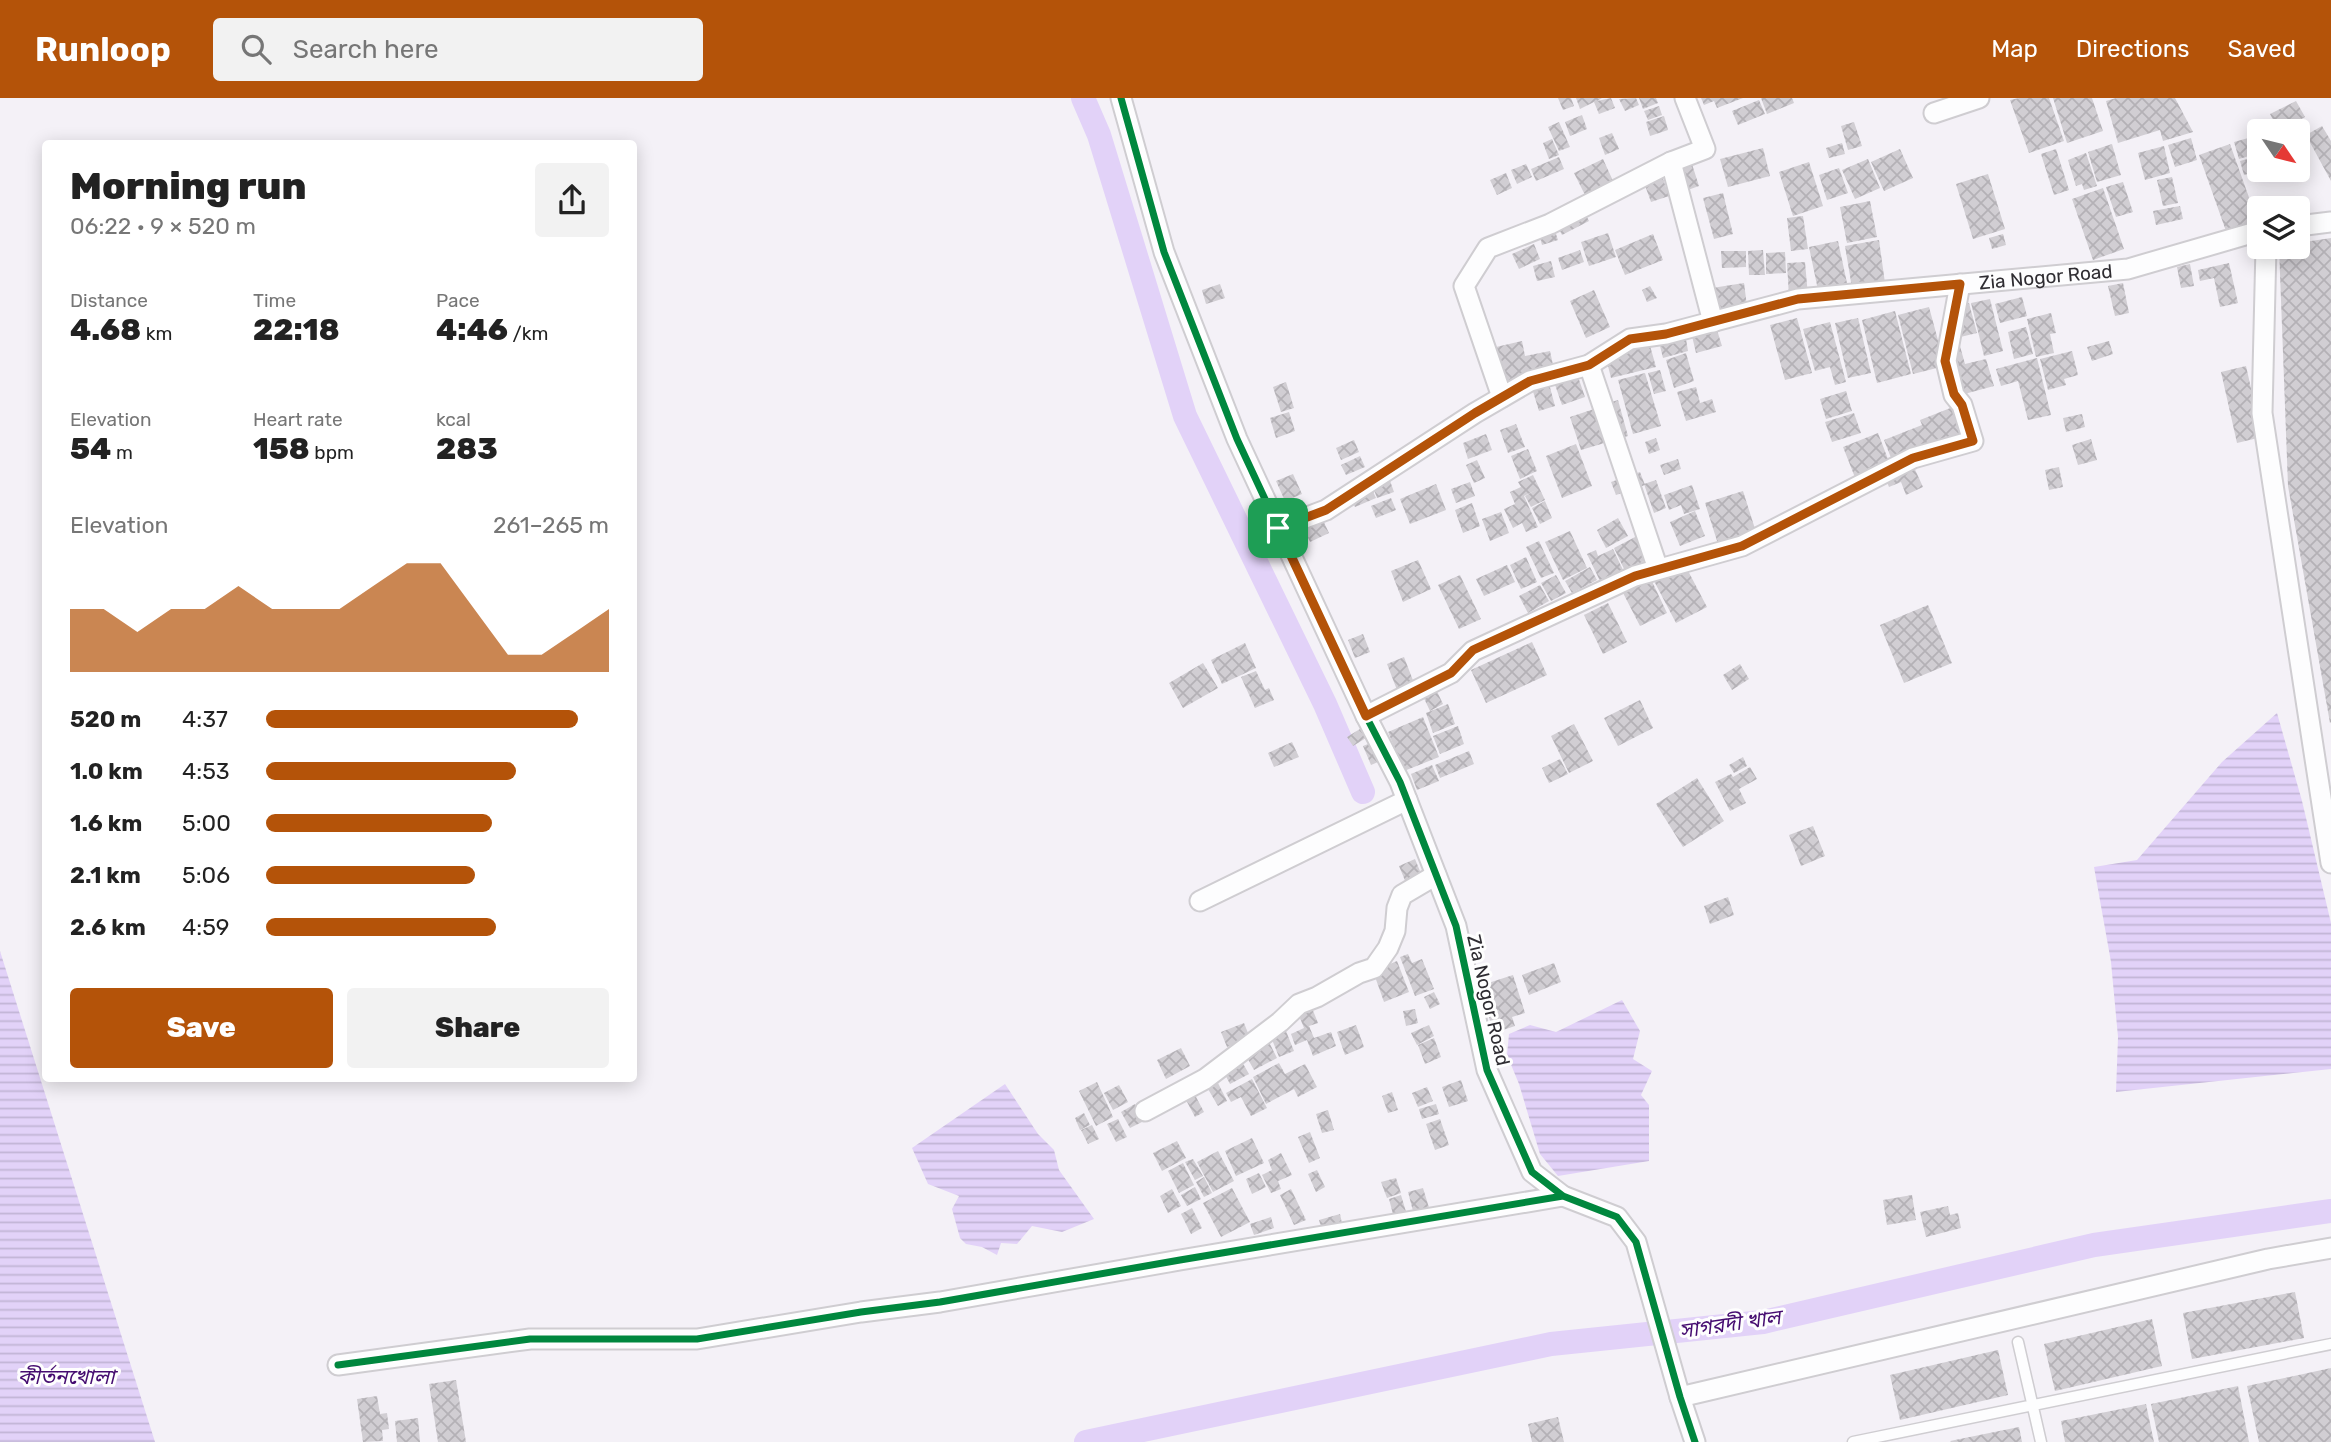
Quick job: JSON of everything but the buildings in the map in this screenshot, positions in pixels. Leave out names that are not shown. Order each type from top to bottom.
[{"type":"street","name":"Zia Nogor Road","points":[[1121,98],[1164,252],[1237,439],[1407,800],[1456,926],[1487,1070],[1532,1172],[1563,1196],[1617,1217],[1636,1242],[1695,1442]]},
{"type":"street","points":[[1502,397],[1464,286],[1488,248],[1550,223],[1671,162],[1705,149],[1685,98]]},
{"type":"street","points":[[1934,113],[1979,98]]},
{"type":"street","points":[[1671,162],[1713,322]]},
{"type":"street","points":[[2310,225],[2331,222]]},
{"type":"street","name":"Zia Nogor Road","points":[[1278,528],[1326,510],[1530,381],[1589,365],[1630,339],[1666,334],[1798,299],[2128,269],[2247,235]]},
{"type":"street","points":[[2266,259],[2262,413],[2331,863]]},
{"type":"street","points":[[1366,716],[1451,673],[1473,650],[1635,576],[1742,546],[1913,458],[1973,441],[1962,405],[1954,394],[1945,361],[1960,284]]},
{"type":"street","points":[[1589,365],[1658,569]]},
{"type":"street","points":[[1200,901],[1407,800]]},
{"type":"street","points":[[1145,1111],[1205,1079],[1280,1022],[1299,1004],[1317,998],[1359,973],[1374,968],[1395,932],[1397,908],[1402,895],[1436,875]]},
{"type":"street","points":[[338,1365],[530,1339],[697,1339],[940,1302],[1180,1259],[1563,1196]]},
{"type":"street","points":[[1678,1388],[2267,1259],[2331,1248]]},
{"type":"lane","points":[[2018,1342],[2041,1442]]},
{"type":"lane","points":[[1853,1442],[2331,1344]]},
{"type":"water","points":[[2277,713],[2302,801],[2331,923],[2331,1069],[2116,1092],[2118,1037],[2111,962],[2094,867],[2137,860],[2222,762]]},
{"type":"water","name":"কীর্তনখোলা","points":[[0,951],[155,1442],[0,1442]]},
{"type":"water","points":[[1622,1000],[1640,1031],[1633,1059],[1652,1071],[1641,1095],[1649,1105],[1649,1161],[1558,1176],[1540,1154],[1519,1084],[1507,1055],[1509,1034],[1530,1025],[1556,1032]]},
{"type":"water","points":[[1005,1084],[1038,1134],[1054,1150],[1059,1170],[1094,1219],[1062,1232],[1032,1226],[1017,1244],[1001,1243],[997,1255],[982,1247],[966,1244],[960,1238],[952,1209],[959,1196],[928,1184],[912,1148]]},
{"type":"waterway","points":[[1083,98],[1099,135],[1185,416],[1325,704],[1363,792]]},
{"type":"waterway","name":"সাগরদী খাল","points":[[1086,1442],[1551,1344],[1763,1322],[2094,1245],[2331,1211]]},
{"type":"cycle path","points":[[1121,98],[1164,252],[1237,439],[1366,716],[1400,782],[1456,926],[1487,1070],[1532,1172],[1563,1196],[1617,1217],[1636,1242],[1695,1442]]},
{"type":"cycle path","points":[[338,1365],[530,1339],[697,1339],[940,1302],[1563,1196]]},
{"type":"route","points":[[1960,284],[1945,361],[1954,394],[1962,405],[1973,441],[1913,458],[1742,546],[1635,576],[1524,626],[1473,650],[1451,673],[1366,716],[1278,528],[1326,510],[1475,413],[1530,381],[1589,365],[1630,339],[1666,334],[1798,299],[1960,284]]}]
